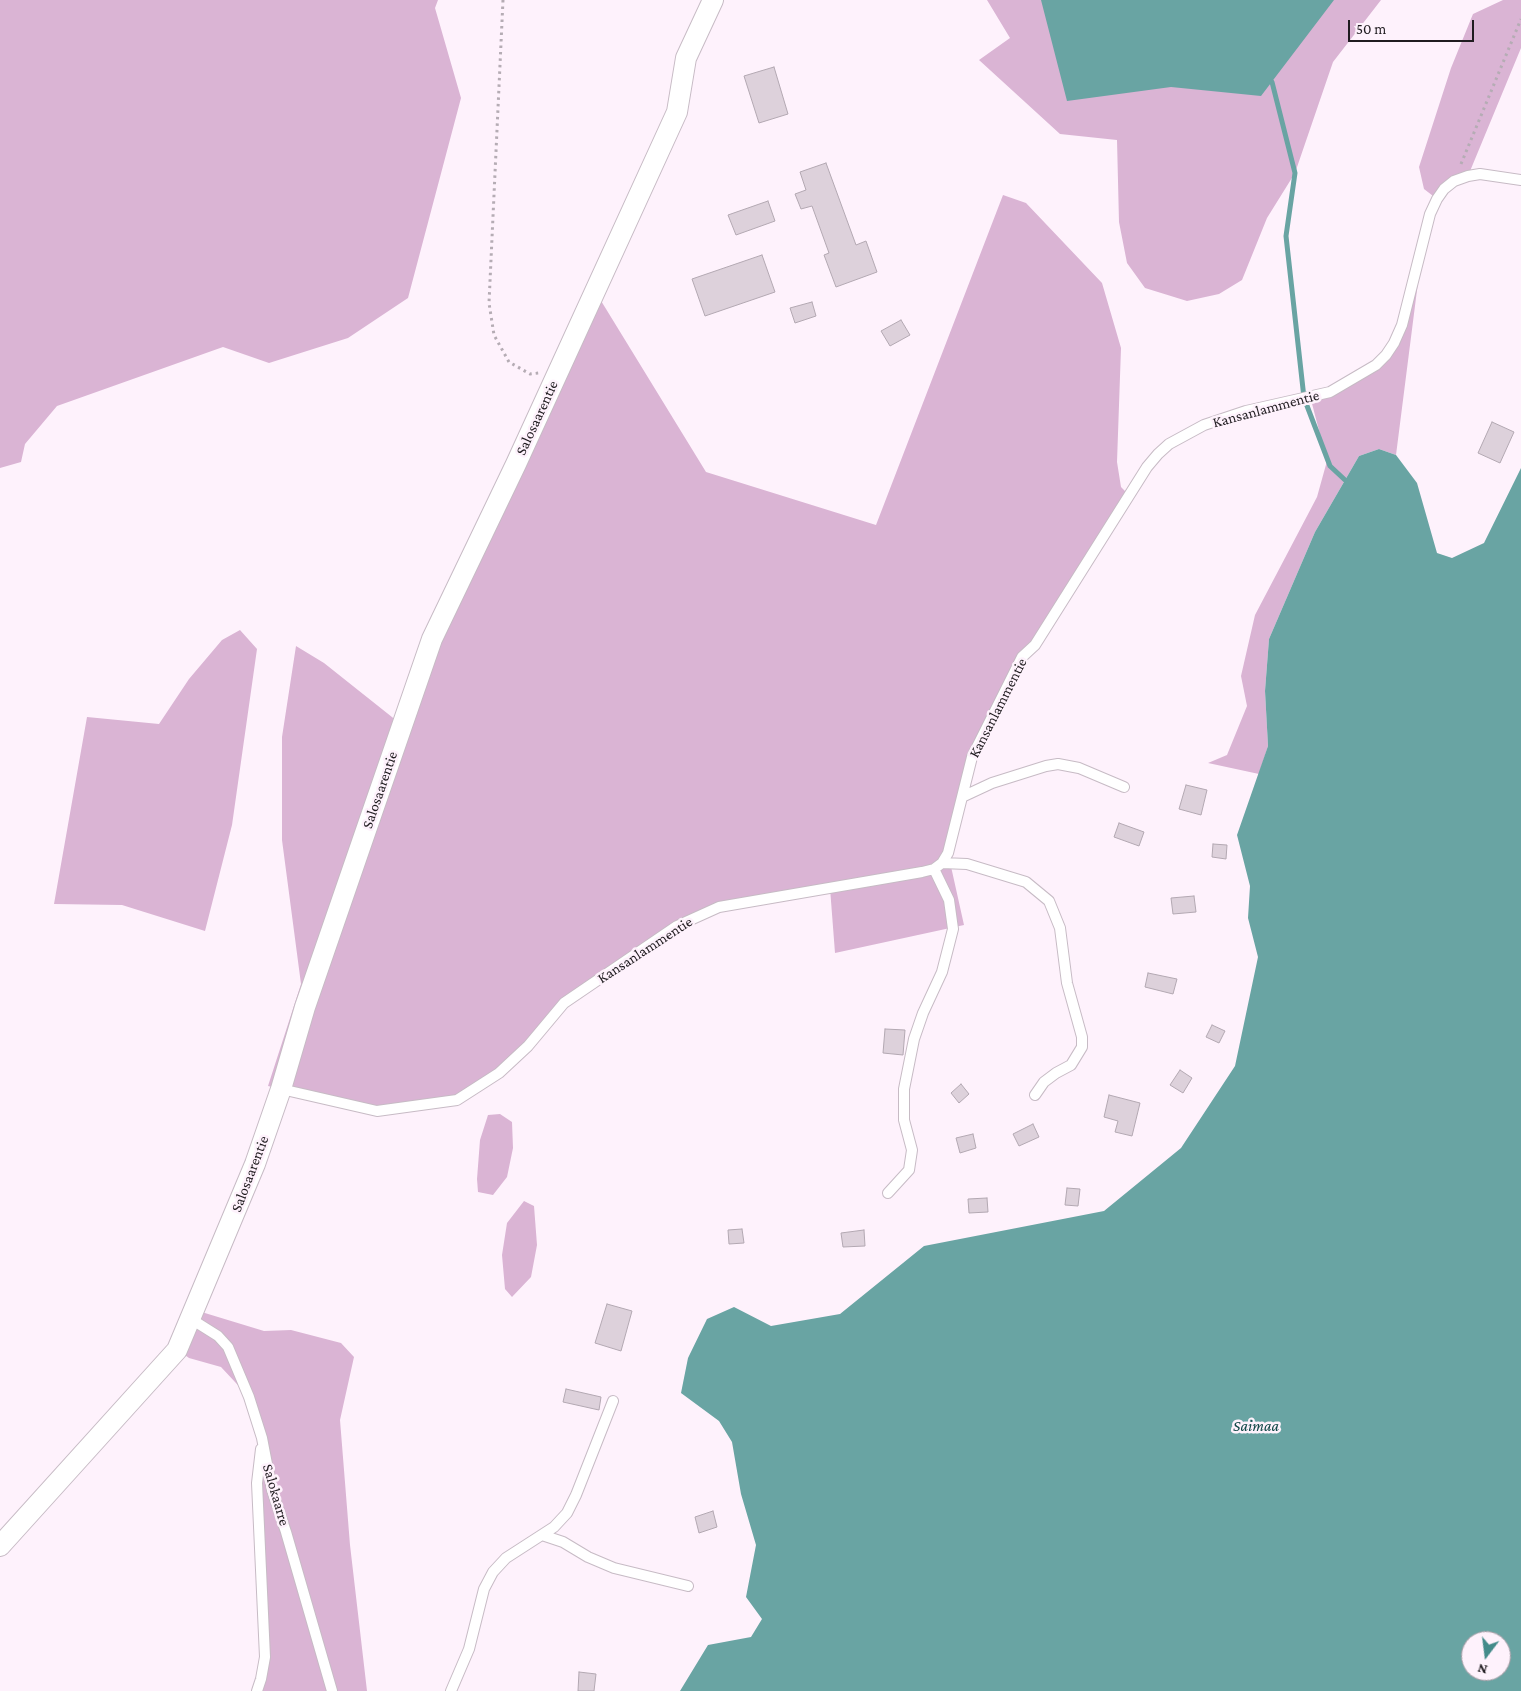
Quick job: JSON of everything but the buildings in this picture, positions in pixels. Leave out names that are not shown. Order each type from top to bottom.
[{"type":"street","name":"Salosaarentie","points":[[0,1546],[178,1350],[255,1164],[281,1089],[305,1006],[432,639],[512,473],[677,112],[686,58],[713,0]]},
{"type":"lane","points":[[1454,181],[1480,174],[1521,180]]},
{"type":"lane","name":"Kansanlammentie","points":[[281,1089],[377,1111],[457,1100],[498,1073],[528,1046],[564,1003],[678,926],[719,906],[912,874],[938,866],[948,852],[972,757],[1022,656],[1035,645],[1147,467],[1169,444],[1204,425],[1246,411],[1330,392],[1376,365],[1386,356],[1402,325],[1430,214],[1441,194],[1454,181]]},
{"type":"lane","points":[[962,797],[992,783],[1058,764],[1079,768],[1124,787]]},
{"type":"lane","points":[[888,1193],[909,1170],[912,1150],[904,1120],[904,1089],[914,1039],[923,1013],[942,972],[953,929],[949,900],[938,866],[967,864],[1026,882],[1049,901],[1060,928],[1067,983],[1082,1037],[1082,1047],[1071,1065],[1044,1082],[1035,1095]]},
{"type":"lane","name":"Salokaarre","points":[[190,1319],[218,1336],[228,1346],[249,1397],[262,1438],[272,1490],[332,1691]]},
{"type":"lane","points":[[451,1691],[468,1649],[484,1589],[493,1572],[506,1558],[554,1527],[570,1507],[613,1401]]},
{"type":"lane","points":[[257,1691],[265,1657],[257,1483],[262,1438]]},
{"type":"lane","points":[[540,1537],[563,1542],[614,1568],[688,1586]]},
{"type":"path","points":[[503,0],[490,303],[494,336],[509,362],[530,374],[559,370]]},
{"type":"path","points":[[1454,181],[1521,20]]},
{"type":"shaded area","points":[[0,0],[438,0],[435,8],[461,98],[408,298],[348,338],[269,363],[223,347],[57,406],[25,444],[21,462],[0,468]]},
{"type":"shaded area","points":[[987,0],[1381,0],[1333,62],[1295,173],[1267,218],[1242,280],[1219,294],[1187,301],[1145,288],[1127,263],[1119,222],[1117,140],[1060,134],[979,60],[1010,38]]},
{"type":"shaded area","points":[[1503,0],[1521,0],[1521,48],[1468,176],[1437,199],[1424,189],[1419,167],[1451,68],[1473,14]]},
{"type":"shaded area","points":[[1003,195],[1026,203],[1102,283],[1121,348],[1117,462],[1121,487],[1130,496],[1022,657],[972,757],[948,853],[964,925],[835,953],[830,888],[719,907],[677,926],[564,1003],[528,1046],[457,1100],[377,1111],[268,1086],[301,984],[282,840],[282,737],[296,646],[324,663],[402,725],[595,291],[706,472],[876,525]]},
{"type":"shaded area","points":[[1423,243],[1396,455],[1379,449],[1359,456],[1315,532],[1269,639],[1265,691],[1268,746],[1259,774],[1208,763],[1227,755],[1247,706],[1241,676],[1255,615],[1317,497],[1327,461],[1310,396],[1376,365],[1394,343]]},
{"type":"shaded area","points":[[240,630],[257,649],[232,825],[205,931],[122,905],[54,904],[87,717],[159,724],[189,679],[222,640]]},
{"type":"shaded area","points":[[500,1114],[512,1122],[513,1148],[507,1177],[493,1195],[478,1192],[480,1140],[488,1115]]},
{"type":"shaded area","points":[[524,1201],[534,1206],[537,1245],[531,1277],[512,1297],[505,1289],[502,1255],[507,1223]]},
{"type":"shaded area","points":[[195,1310],[264,1331],[291,1330],[341,1343],[354,1357],[340,1420],[350,1545],[367,1691],[257,1691],[261,1679],[262,1438],[249,1397],[221,1367],[189,1358],[178,1350]]},
{"type":"water","points":[[1041,0],[1334,0],[1261,96],[1171,87],[1067,101]]},
{"type":"water","name":"Saimaa","points":[[1379,449],[1396,455],[1417,483],[1437,553],[1452,558],[1484,543],[1521,468],[1521,1691],[680,1691],[708,1645],[751,1637],[762,1619],[746,1597],[756,1545],[741,1494],[732,1442],[719,1421],[681,1393],[688,1358],[707,1319],[734,1307],[771,1326],[840,1314],[924,1246],[1104,1211],[1181,1148],[1235,1066],[1258,957],[1248,918],[1250,886],[1237,835],[1268,746],[1265,691],[1269,639],[1315,532],[1359,456]]},
{"type":"waterway","points":[[1272,82],[1295,173],[1286,236],[1304,398],[1330,466],[1345,480]]}]
